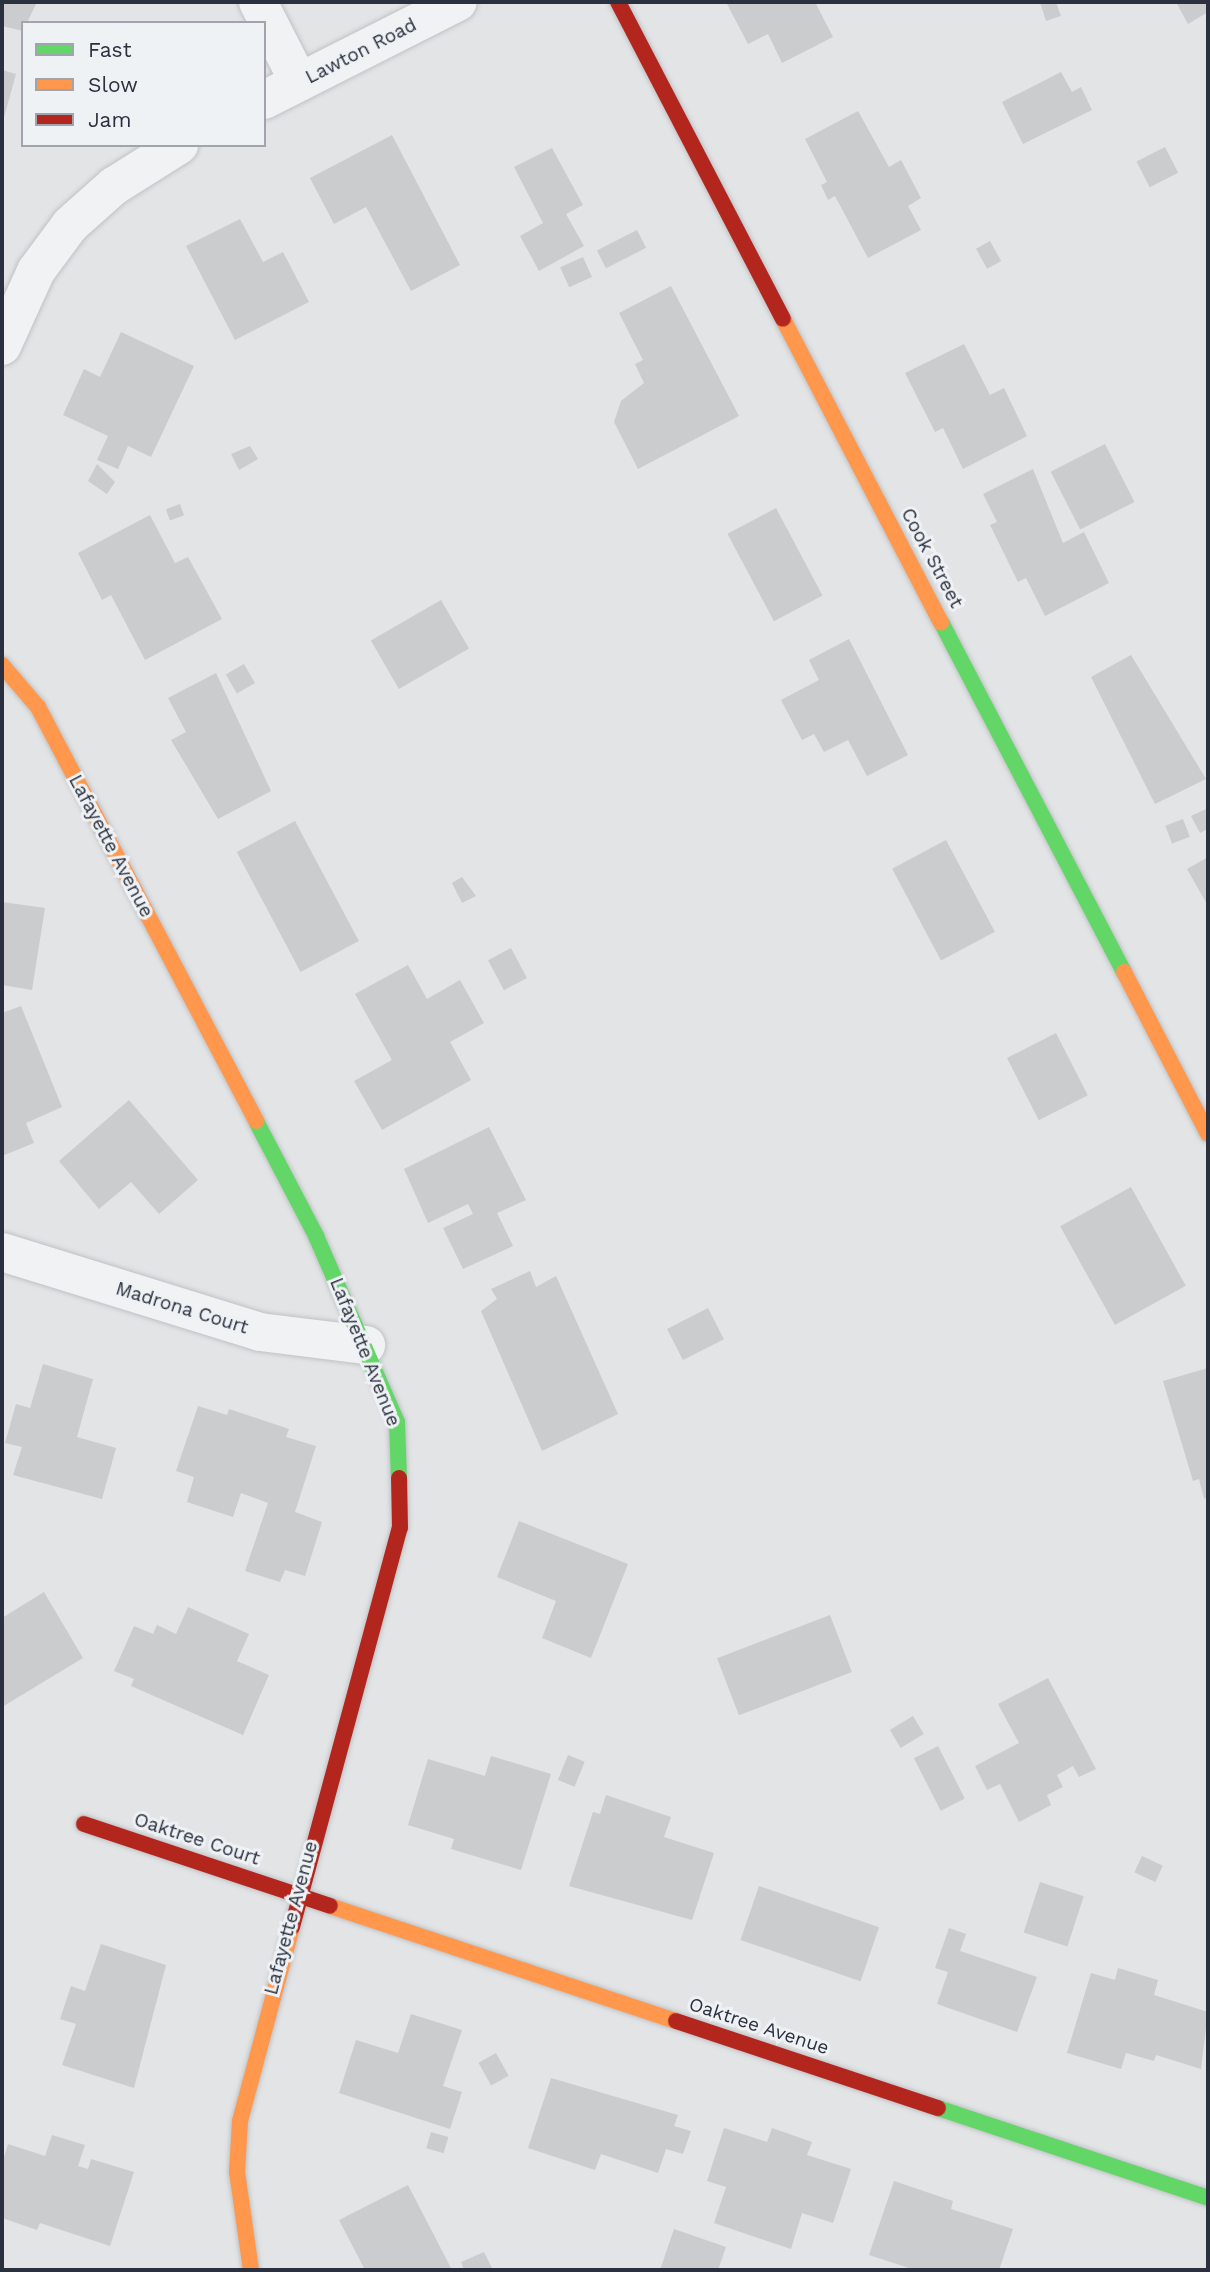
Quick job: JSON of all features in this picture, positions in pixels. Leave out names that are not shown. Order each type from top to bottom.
[{"type":"street","points":[[258,2],[299,82]]},
{"type":"street","name":"Lawton Road","points":[[266,99],[458,2]]},
{"type":"street","name":"Cook Street","points":[[618,2],[1208,1134]]},
{"type":"street","points":[[2,346],[36,271],[71,225],[114,186],[177,147]]},
{"type":"street","name":"Lafayette Avenue","points":[[2,665],[38,707],[316,1236],[366,1345],[397,1422],[403,1492],[400,1528],[297,1895],[240,2121],[237,2172],[251,2270]]},
{"type":"street","name":"Madrona Court","points":[[2,1252],[260,1332],[366,1345]]},
{"type":"street","name":"Oaktree Court","points":[[84,1824],[297,1895]]},
{"type":"street","name":"Oaktree Avenue","points":[[297,1895],[1208,2198]]},
{"type":"building","points":[[2,2],[37,2],[28,21],[21,21],[21,31],[2,26]]},
{"type":"building","points":[[726,2],[815,2],[833,37],[782,63],[768,34],[748,44]]},
{"type":"building","points":[[1040,2],[1056,2],[1061,16],[1046,21]]},
{"type":"building","points":[[1176,2],[1208,2],[1208,12],[1188,24]]},
{"type":"building","points":[[2,70],[16,74],[3,121],[2,121]]},
{"type":"building","points":[[1061,72],[1072,92],[1081,87],[1092,110],[1023,144],[1002,102]]},
{"type":"building","points":[[858,111],[889,167],[901,160],[921,198],[908,206],[921,230],[868,258],[835,196],[828,200],[821,185],[827,182],[805,139]]},
{"type":"building","points":[[392,135],[460,265],[411,291],[366,207],[334,224],[310,178]]},
{"type":"building","points":[[1165,147],[1178,173],[1150,187],[1136,162]]},
{"type":"building","points":[[552,148],[583,205],[566,214],[584,246],[539,271],[520,236],[543,223],[514,167]]},
{"type":"building","points":[[240,219],[263,262],[283,252],[309,302],[235,340],[186,246]]},
{"type":"building","points":[[637,230],[646,248],[606,268],[597,250]]},
{"type":"building","points":[[990,241],[1001,261],[987,269],[976,249]]},
{"type":"building","points":[[583,257],[592,277],[569,287],[560,267]]},
{"type":"building","points":[[671,286],[739,416],[638,469],[614,422],[621,401],[644,383],[635,364],[643,360],[619,313]]},
{"type":"building","points":[[121,332],[194,366],[151,457],[128,446],[118,469],[97,460],[108,436],[63,415],[84,369],[100,377]]},
{"type":"building","points":[[964,344],[990,395],[1004,388],[1027,436],[963,469],[943,428],[935,432],[905,373]]},
{"type":"building","points":[[1105,444],[1135,502],[1080,530],[1051,472]]},
{"type":"building","points":[[250,446],[258,459],[239,470],[231,454]]},
{"type":"building","points":[[97,464],[115,482],[107,494],[88,481]]},
{"type":"building","points":[[1033,469],[1063,543],[1084,532],[1109,583],[1045,616],[1026,578],[1018,582],[990,525],[997,522],[983,494]]},
{"type":"building","points":[[180,504],[184,515],[170,520],[166,509]]},
{"type":"building","points":[[776,508],[822,595],[774,621],[727,534]]},
{"type":"building","points":[[150,515],[175,563],[188,557],[222,619],[145,660],[111,595],[102,600],[78,553]]},
{"type":"building","points":[[441,600],[469,648],[399,689],[371,640]]},
{"type":"building","points":[[849,639],[908,755],[867,776],[848,740],[824,752],[814,734],[802,740],[781,700],[819,680],[809,660]]},
{"type":"building","points":[[1131,655],[1206,779],[1155,804],[1091,677]]},
{"type":"building","points":[[244,664],[255,683],[237,694],[226,674]]},
{"type":"building","points":[[216,673],[271,791],[218,819],[171,740],[186,732],[168,698]]},
{"type":"building","points":[[1206,809],[1208,829],[1200,833],[1191,816]]},
{"type":"building","points":[[1183,819],[1190,837],[1172,844],[1165,826]]},
{"type":"building","points":[[295,821],[359,941],[301,972],[237,852]]},
{"type":"building","points":[[946,840],[995,932],[941,960],[892,869]]},
{"type":"building","points":[[1208,857],[1208,906],[1187,869]]},
{"type":"building","points":[[462,877],[476,896],[462,903],[452,883]]},
{"type":"building","points":[[2,902],[45,908],[32,990],[2,985]]},
{"type":"building","points":[[511,948],[527,978],[504,990],[488,960]]},
{"type":"building","points":[[408,965],[427,999],[460,980],[484,1023],[450,1042],[471,1080],[382,1130],[354,1081],[392,1060],[355,994]]},
{"type":"building","points":[[21,1006],[62,1107],[26,1123],[34,1143],[2,1156],[2,1013]]},
{"type":"building","points":[[1056,1033],[1088,1095],[1039,1120],[1007,1058]]},
{"type":"building","points":[[129,1100],[198,1180],[159,1214],[131,1182],[99,1209],[59,1161]]},
{"type":"building","points":[[489,1127],[526,1200],[497,1213],[513,1246],[463,1269],[443,1228],[473,1214],[468,1204],[428,1223],[404,1169]]},
{"type":"building","points":[[1131,1187],[1186,1286],[1115,1325],[1060,1226]]},
{"type":"building","points":[[530,1271],[536,1287],[556,1276],[618,1414],[542,1451],[481,1311],[497,1299],[491,1289]]},
{"type":"building","points":[[708,1308],[724,1339],[683,1360],[667,1329]]},
{"type":"building","points":[[43,1364],[93,1379],[77,1437],[116,1448],[102,1499],[13,1475],[22,1447],[5,1443],[16,1404],[30,1408]]},
{"type":"building","points":[[1208,1368],[1208,1497],[1204,1499],[1199,1479],[1193,1481],[1163,1381]]},
{"type":"building","points":[[198,1406],[227,1415],[229,1409],[289,1429],[286,1437],[316,1446],[295,1512],[322,1522],[305,1576],[285,1570],[280,1582],[245,1571],[268,1503],[241,1493],[233,1517],[187,1502],[194,1477],[176,1471]]},
{"type":"building","points":[[519,1521],[628,1564],[591,1658],[542,1638],[556,1601],[497,1577]]},
{"type":"building","points":[[44,1592],[83,1658],[2,1707],[2,1618]]},
{"type":"building","points":[[188,1607],[249,1634],[237,1661],[269,1675],[243,1735],[131,1686],[134,1679],[114,1671],[134,1626],[153,1634],[157,1625],[176,1634]]},
{"type":"building","points":[[830,1615],[852,1672],[739,1715],[717,1658]]},
{"type":"building","points":[[1048,1678],[1096,1769],[1079,1777],[1073,1766],[1057,1775],[1063,1787],[1047,1795],[1051,1805],[1019,1822],[1000,1784],[987,1790],[975,1766],[1019,1743],[998,1704]]},
{"type":"building","points":[[913,1716],[924,1734],[901,1748],[890,1730]]},
{"type":"building","points":[[938,1746],[965,1799],[941,1811],[914,1758]]},
{"type":"building","points":[[568,1755],[585,1762],[575,1787],[558,1780]]},
{"type":"building","points":[[491,1756],[551,1774],[521,1870],[451,1849],[454,1839],[408,1825],[428,1759],[485,1776]]},
{"type":"building","points":[[606,1795],[671,1817],[664,1837],[714,1853],[692,1920],[569,1886],[593,1812],[600,1814]]},
{"type":"building","points":[[1142,1856],[1163,1866],[1155,1882],[1134,1872]]},
{"type":"building","points":[[1040,1882],[1084,1896],[1067,1947],[1024,1932]]},
{"type":"building","points":[[759,1886],[879,1927],[861,1981],[740,1940]]},
{"type":"building","points":[[949,1928],[966,1934],[960,1951],[1037,1977],[1017,2032],[937,2004],[948,1972],[935,1968]]},
{"type":"building","points":[[101,1944],[166,1965],[134,2088],[62,2065],[76,2024],[60,2019],[71,1986],[85,1991]]},
{"type":"building","points":[[1118,1968],[1158,1980],[1154,1995],[1208,2012],[1201,2069],[1156,2055],[1154,2061],[1126,2053],[1121,2069],[1067,2053],[1091,1973],[1115,1980]]},
{"type":"building","points":[[411,2014],[462,2030],[443,2086],[462,2092],[450,2129],[339,2093],[356,2040],[398,2053]]},
{"type":"building","points":[[496,2053],[509,2076],[491,2085],[479,2063]]},
{"type":"building","points":[[551,2078],[678,2115],[674,2126],[691,2131],[683,2154],[666,2149],[658,2173],[601,2154],[595,2170],[528,2148]]},
{"type":"building","points":[[724,2128],[767,2142],[772,2128],[812,2142],[807,2155],[851,2169],[833,2223],[802,2213],[791,2249],[714,2223],[726,2187],[707,2181]]},
{"type":"building","points":[[431,2132],[448,2137],[444,2153],[426,2148]]},
{"type":"building","points":[[52,2135],[85,2145],[78,2166],[88,2169],[91,2159],[134,2172],[110,2246],[40,2223],[37,2230],[2,2218],[2,2164],[8,2144],[45,2156]]},
{"type":"building","points":[[894,2181],[953,2201],[951,2209],[1013,2229],[999,2270],[915,2270],[869,2255]]},
{"type":"building","points":[[408,2185],[452,2270],[365,2270],[339,2220]]},
{"type":"building","points":[[674,2229],[726,2247],[718,2270],[660,2270]]},
{"type":"building","points":[[484,2252],[493,2270],[464,2270],[461,2262]]},
{"type":"traffic: fast","points":[[941,622],[1124,972]]},
{"type":"traffic: fast","points":[[256,1121],[316,1236],[397,1422],[399,1478]]},
{"type":"traffic: fast","points":[[938,2108],[1208,2198]]},
{"type":"traffic: slow","points":[[783,319],[941,622]]},
{"type":"traffic: slow","points":[[2,665],[38,707],[256,1121]]},
{"type":"traffic: slow","points":[[1124,972],[1208,1134]]},
{"type":"traffic: slow","points":[[330,1906],[676,2021]]},
{"type":"traffic: slow","points":[[251,2270],[237,2172],[240,2121],[292,1927]]},
{"type":"traffic: jam","points":[[618,2],[783,319]]},
{"type":"traffic: jam","points":[[292,1927],[400,1528],[399,1478]]},
{"type":"traffic: jam","points":[[84,1824],[330,1906]]},
{"type":"traffic: jam","points":[[676,2021],[938,2108]]}]
